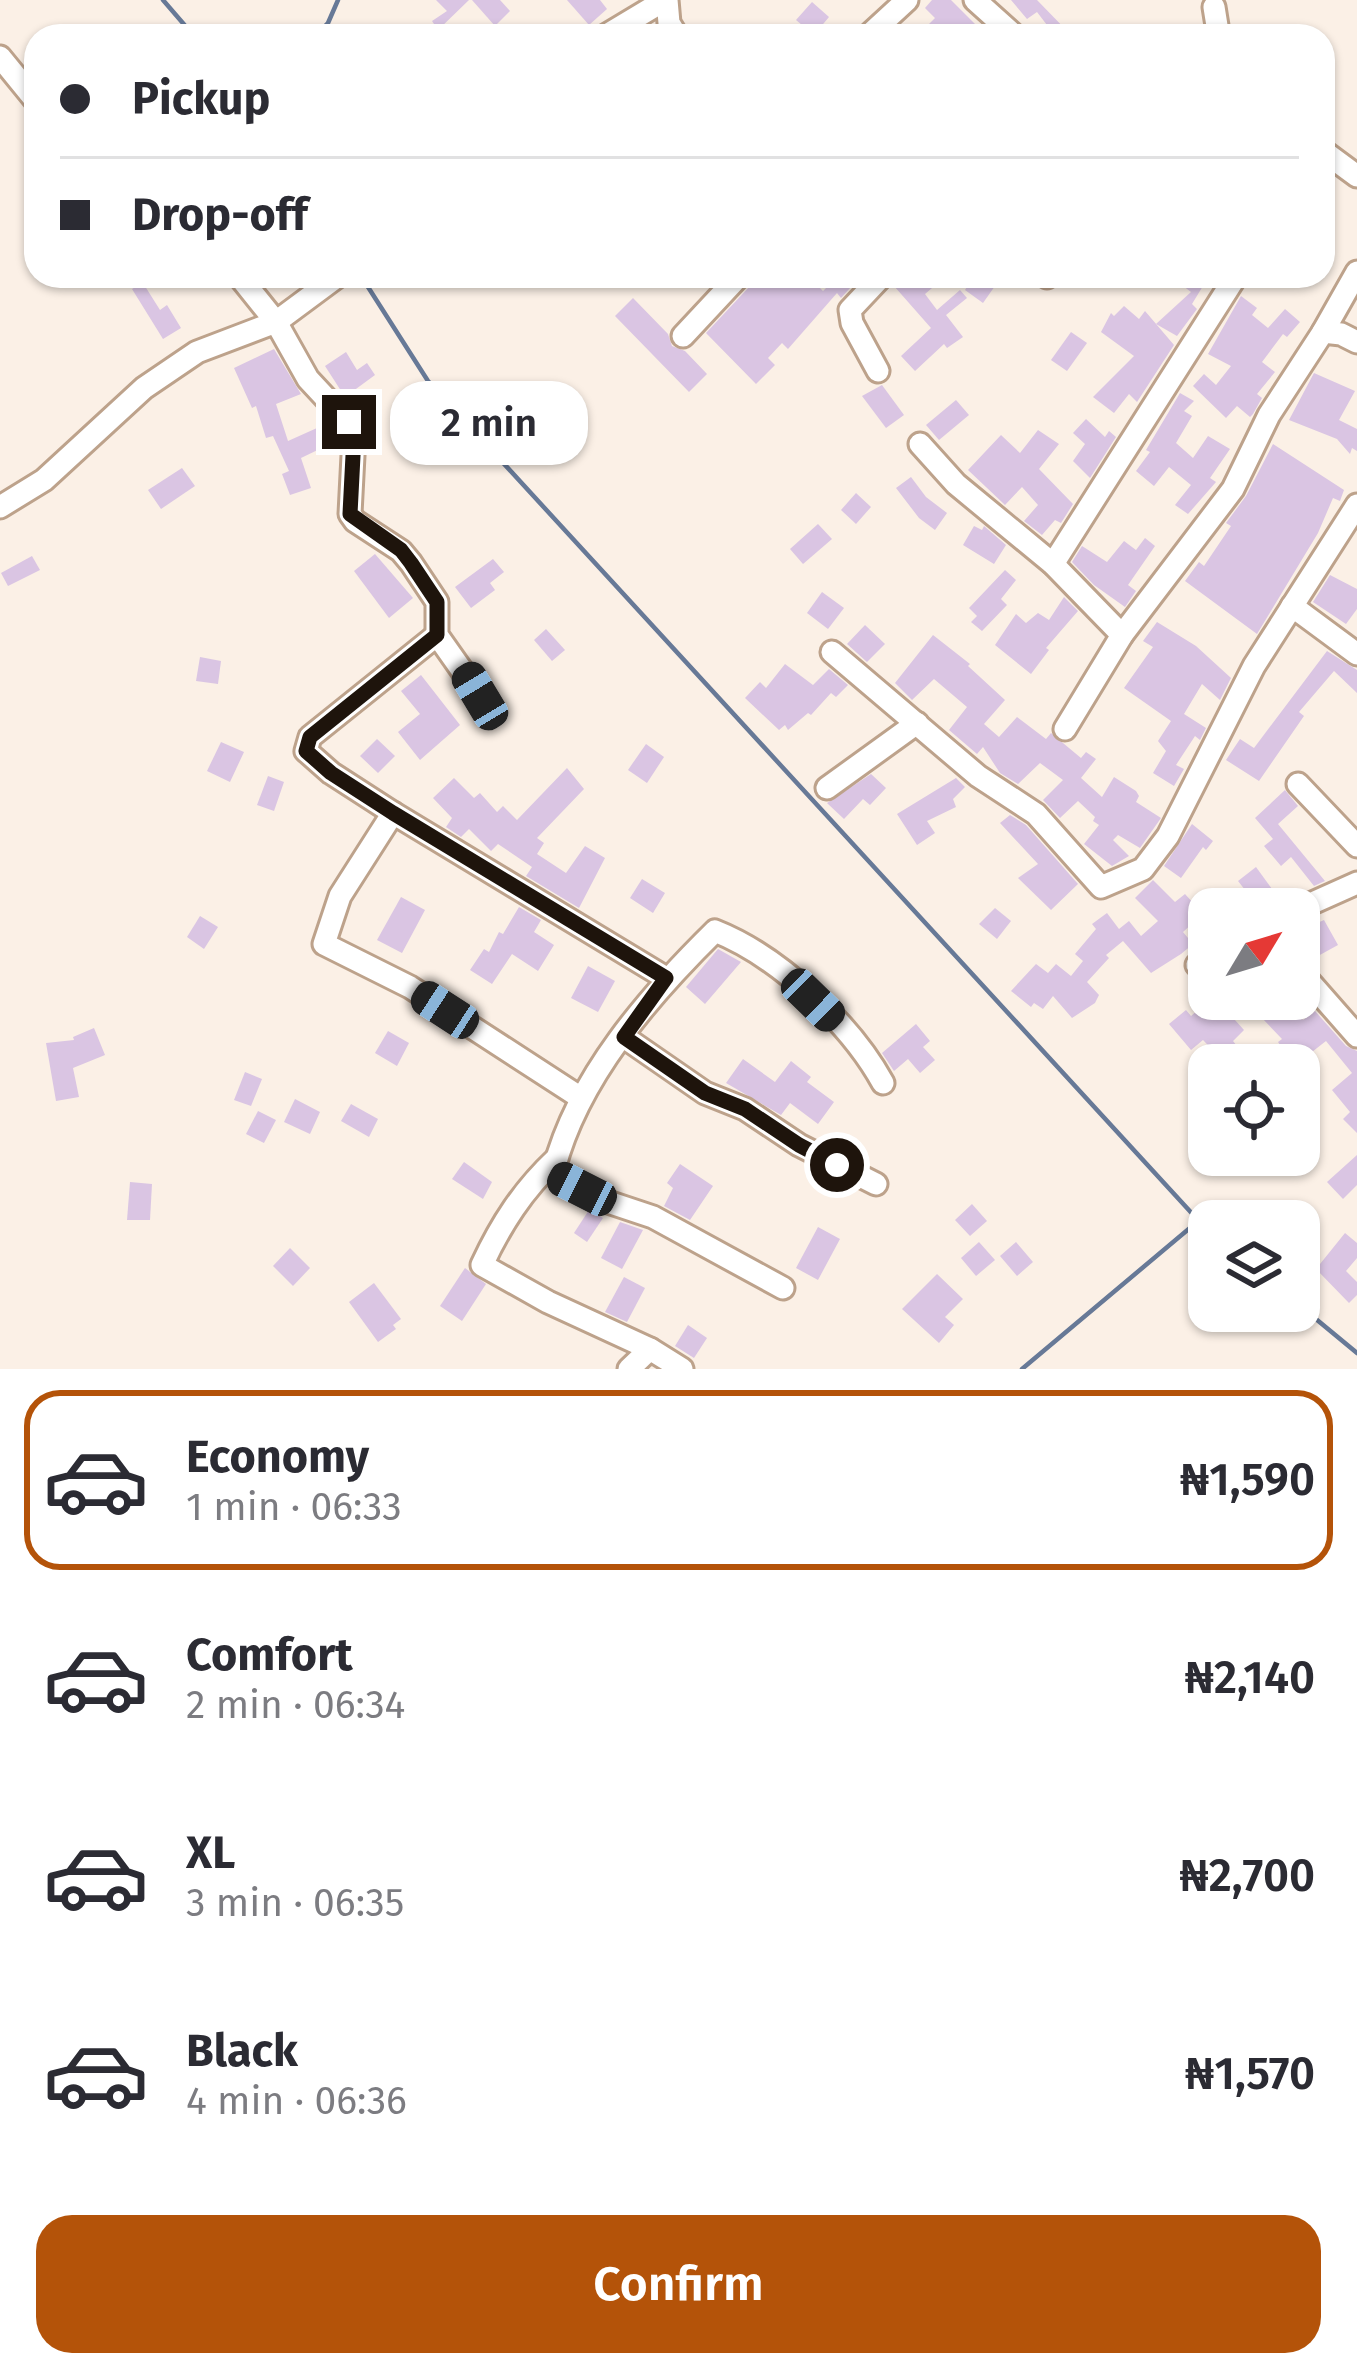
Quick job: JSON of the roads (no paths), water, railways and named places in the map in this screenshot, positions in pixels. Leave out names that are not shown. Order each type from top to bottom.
[{"type":"street","points":[[881,24],[907,0]]},
{"type":"street","points":[[975,0],[1002,24]]},
{"type":"street","points":[[624,24],[658,2]]},
{"type":"street","points":[[0,57],[24,86]]},
{"type":"street","points":[[1065,729],[1122,634],[1234,489],[1269,415],[1357,272]]},
{"type":"street","points":[[248,288],[276,322],[308,379],[342,411],[354,436],[350,514],[401,550],[411,563],[437,602],[437,635],[480,696]]},
{"type":"street","points":[[0,507],[44,480],[144,388],[197,352],[276,322],[322,288]]},
{"type":"street","points":[[683,336],[729,288]]},
{"type":"street","points":[[871,288],[850,310],[852,323],[878,371]]},
{"type":"street","points":[[1053,564],[1228,288]]},
{"type":"street","points":[[1323,332],[1357,342]]},
{"type":"street","points":[[920,444],[956,484],[1053,564],[1122,634]]},
{"type":"street","points":[[832,652],[978,776],[1036,814],[1101,887],[1143,868],[1168,836],[1254,666],[1357,505]]},
{"type":"street","points":[[1292,606],[1357,654]]},
{"type":"street","points":[[437,635],[310,737],[306,751],[393,813],[666,978]]},
{"type":"street","points":[[827,788],[917,723]]},
{"type":"street","points":[[1298,784],[1357,846]]},
{"type":"street","points":[[393,813],[340,896],[324,944],[410,987],[581,1099]]},
{"type":"street","points":[[1320,900],[1357,883]]},
{"type":"street","points":[[783,1288],[653,1217],[605,1201],[559,1177],[554,1169],[556,1159],[581,1099],[666,978],[715,931],[741,941],[787,974],[865,1051],[883,1083]]},
{"type":"street","points":[[1320,994],[1357,1036]]},
{"type":"street","points":[[624,1037],[705,1093],[745,1109],[799,1145],[876,1184]]},
{"type":"street","points":[[556,1159],[531,1182],[498,1230],[482,1265],[682,1369]]},
{"type":"street","points":[[629,1369],[650,1349]]},
{"type":"waterway","points":[[163,0],[184,24]]},
{"type":"waterway","points":[[327,24],[338,0]]},
{"type":"waterway","points":[[369,288],[428,381],[1188,1209]]},
{"type":"waterway","points":[[1022,1369],[1188,1230]]},
{"type":"waterway","points":[[1320,1322],[1357,1353]]}]
